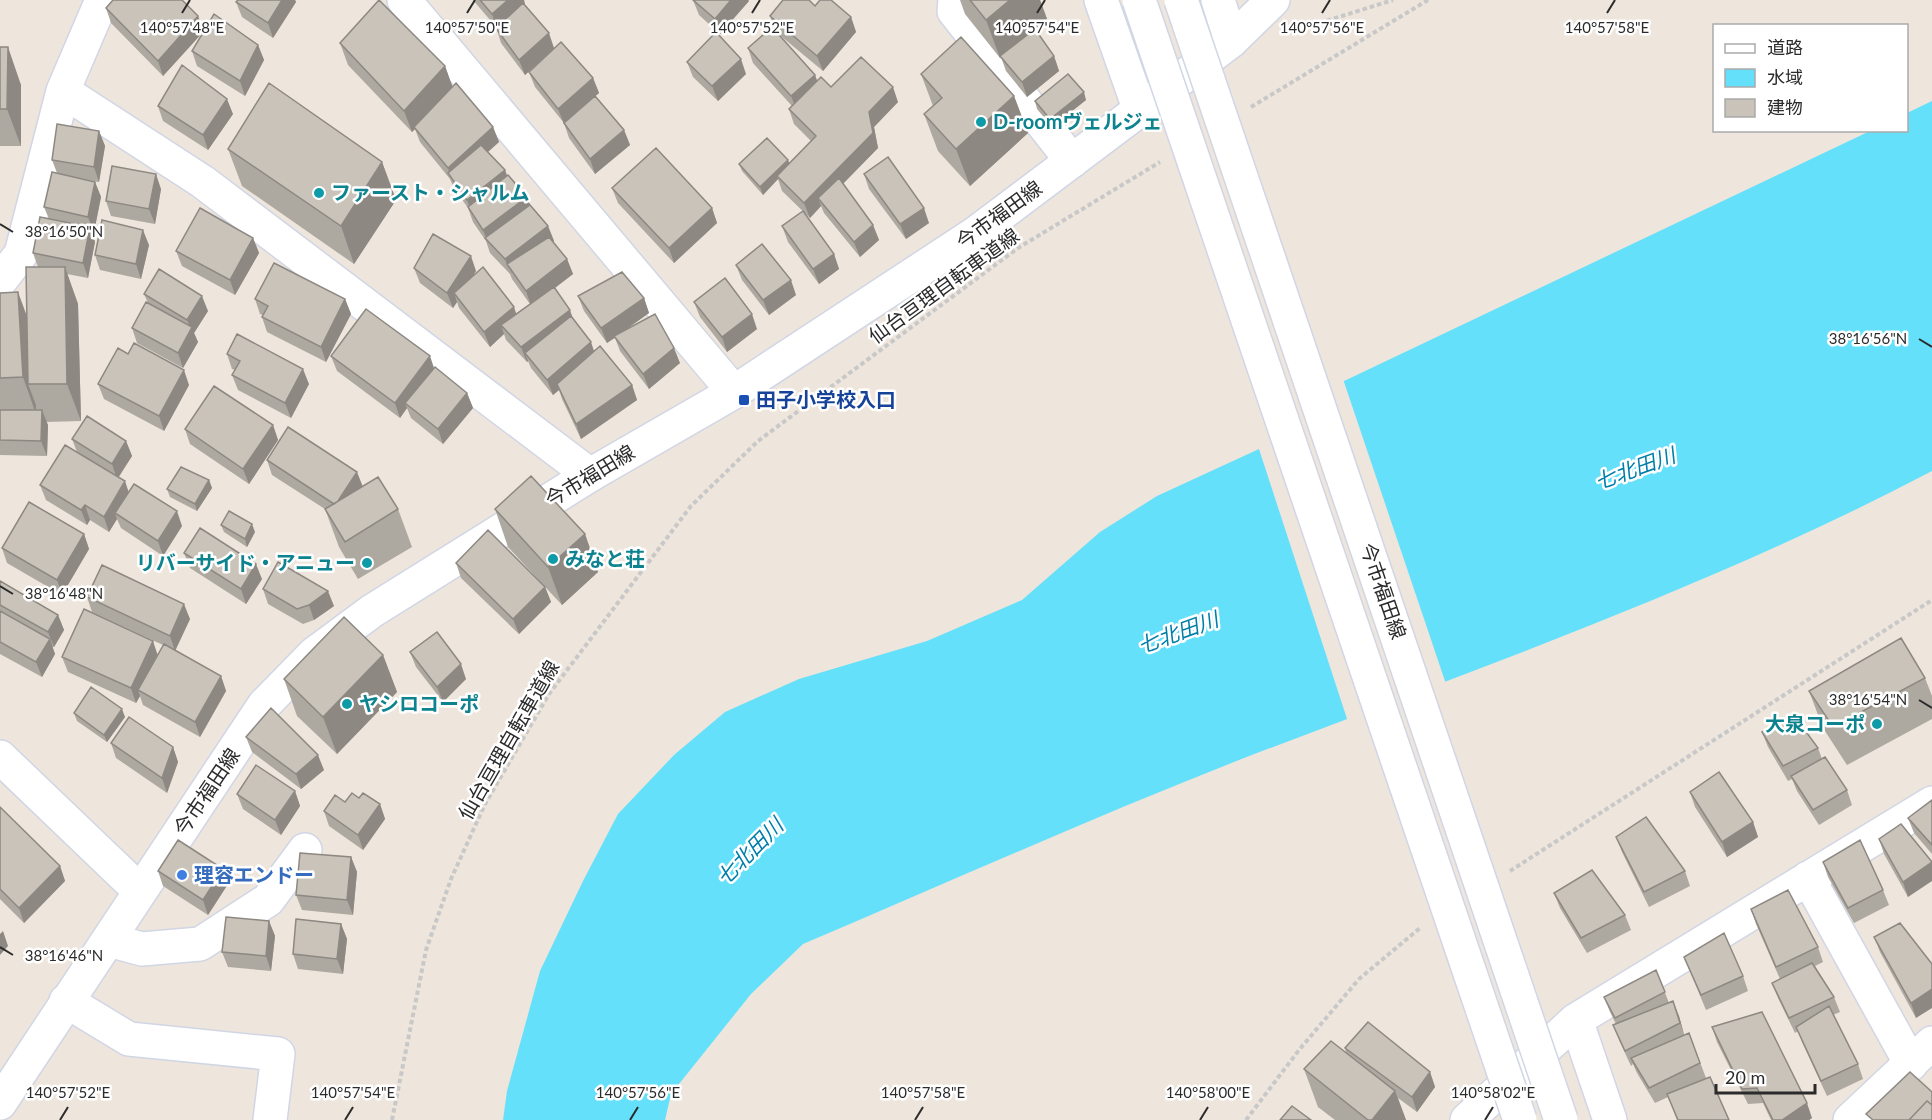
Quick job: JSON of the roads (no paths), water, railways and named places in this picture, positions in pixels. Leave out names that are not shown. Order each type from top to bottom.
[{"type":"main road","points":[[0,281],[21,254],[63,91],[102,0]]},
{"type":"main road","points":[[404,0],[734,392]]},
{"type":"main road","points":[[955,0],[954,11],[1072,162]]},
{"type":"main road","points":[[1101,0],[1140,111]]},
{"type":"main road","name":"今市福田線","points":[[1139,0],[1520,1120]]},
{"type":"main road","name":"今市福田線","points":[[1181,0],[1561,1120]]},
{"type":"main road","points":[[1218,0],[1232,41]]},
{"type":"main road","name":"今市福田線","points":[[0,1103],[264,705],[314,654],[372,611],[590,475],[734,392],[976,233],[1232,41],[1273,0]]},
{"type":"main road","points":[[63,91],[203,182],[590,475]]},
{"type":"main road","points":[[0,757],[140,891]]},
{"type":"main road","points":[[1468,1120],[1576,1020],[1932,802]]},
{"type":"main road","points":[[109,940],[142,949],[200,944],[268,900],[305,850]]},
{"type":"main road","points":[[1808,878],[1921,1054],[1850,1120]]},
{"type":"main road","points":[[66,1002],[129,1039],[278,1054],[270,1120]]},
{"type":"main road","points":[[1576,1020],[1610,1120]]},
{"type":"water","name":"七北田川","points":[[1932,101],[1932,471],[1847,514],[1675,591],[1234,762],[803,944],[751,994],[671,1094],[665,1120],[503,1120],[507,1091],[540,971],[618,814],[674,755],[725,712],[799,679],[927,641],[1022,600],[1100,532],[1157,496],[1333,415],[1342,382],[1868,132],[1908,132],[1908,113]]},
{"type":"place","name":"D-roomヴェルジェ","points":[[981,122]]},
{"type":"place","name":"ファースト・シャルム","points":[[319,193]]},
{"type":"place","name":"田子小学校入口","points":[[744,400]]},
{"type":"place","name":"みなと荘","points":[[553,559]]},
{"type":"place","name":"リバーサイド・アニュー","points":[[367,563]]},
{"type":"place","name":"ヤシロコーポ","points":[[347,704]]},
{"type":"place","name":"大泉コーポ","points":[[1877,724]]},
{"type":"place","name":"理容エンドー","points":[[182,875]]}]
